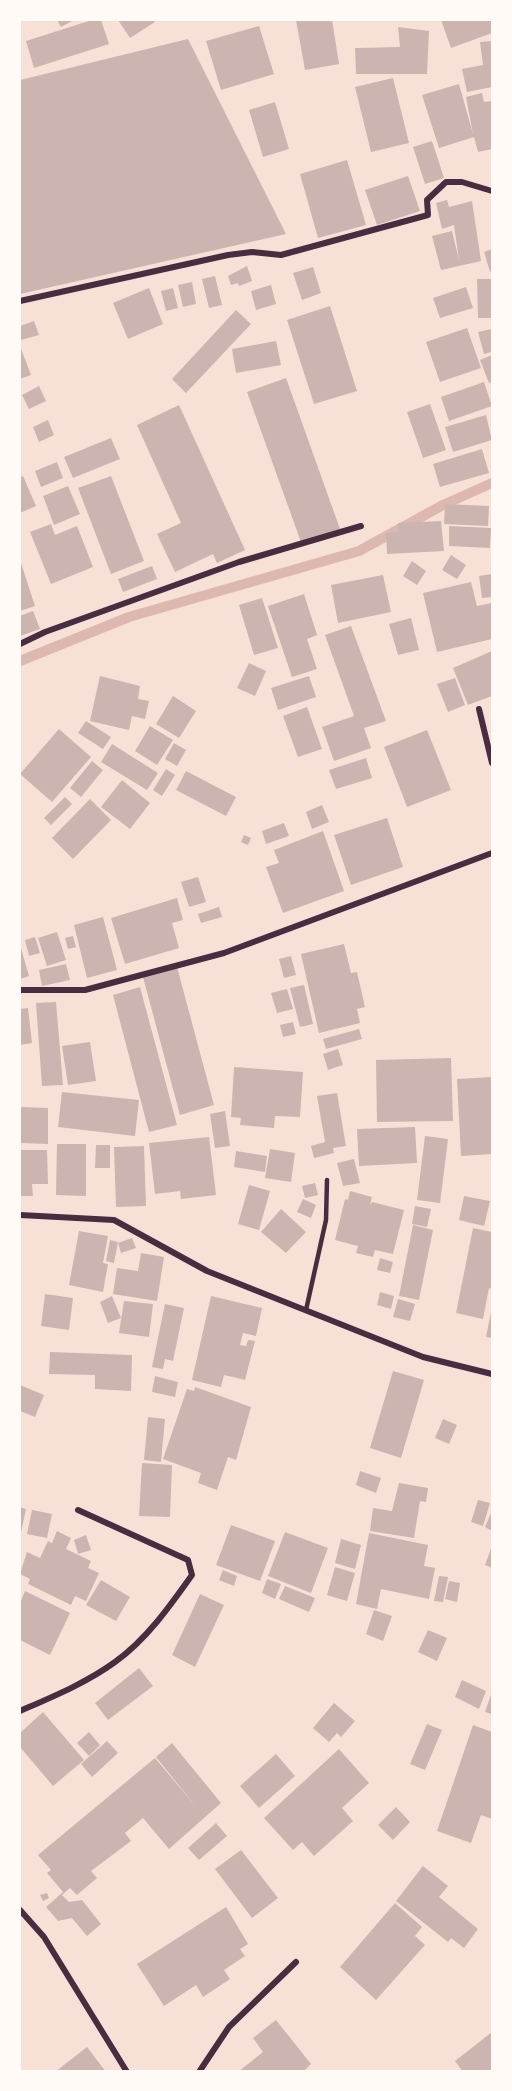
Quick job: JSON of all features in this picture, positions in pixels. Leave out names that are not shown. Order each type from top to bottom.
[{"type":"street","points":[[20,301],[228,255],[252,252],[280,255],[403,223],[428,216],[427,200],[446,182],[462,182],[492,190]]},
{"type":"street","points":[[20,644],[45,632],[239,562],[361,526]]},
{"type":"street","points":[[479,709],[492,763]]},
{"type":"street","points":[[20,990],[85,990],[224,953],[492,853]]},
{"type":"street","points":[[20,1215],[114,1220],[207,1271],[423,1357],[492,1374]]},
{"type":"street","points":[[20,1711],[64,1691],[116,1662],[163,1615],[192,1575],[188,1560],[78,1510]]},
{"type":"street","points":[[20,1910],[44,1937],[127,2072]]},
{"type":"street","points":[[200,2072],[229,2027],[296,1962]]},
{"type":"lane","points":[[306,1310],[326,1220],[327,1180]]},
{"type":"building","points":[[57,20],[74,20],[61,27]]},
{"type":"building","points":[[92,20],[101,20],[109,44],[34,68],[26,41]]},
{"type":"building","points":[[118,20],[153,20],[155,22],[130,38]]},
{"type":"building","points":[[296,20],[332,20],[339,64],[305,70]]},
{"type":"building","points":[[441,20],[492,20],[492,33],[451,48]]},
{"type":"building","points":[[259,26],[274,74],[221,90],[206,41]]},
{"type":"building","points":[[398,27],[429,31],[427,74],[356,74],[355,48],[400,47]]},
{"type":"building","points":[[188,39],[286,234],[20,294],[20,80]]},
{"type":"building","points":[[492,41],[492,87],[467,92],[462,69],[483,65],[480,42]]},
{"type":"building","points":[[393,78],[409,143],[371,152],[355,87]]},
{"type":"building","points":[[459,84],[473,134],[466,97],[482,93],[484,102],[492,101],[492,149],[478,152],[474,137],[439,148],[422,95]]},
{"type":"building","points":[[275,102],[289,149],[263,157],[249,110]]},
{"type":"building","points":[[432,141],[444,178],[425,184],[413,147]]},
{"type":"building","points":[[347,160],[366,225],[318,238],[300,174]]},
{"type":"building","points":[[408,176],[420,211],[377,225],[365,190]]},
{"type":"building","points":[[447,200],[449,207],[472,201],[481,261],[441,270],[432,236],[452,231],[459,260],[454,225],[442,229],[436,203]]},
{"type":"building","points":[[492,249],[492,271],[490,272],[484,252]]},
{"type":"building","points":[[247,266],[252,281],[239,286],[238,283],[231,285],[228,276]]},
{"type":"building","points":[[313,267],[321,293],[302,300],[293,273]]},
{"type":"building","points":[[215,276],[222,305],[209,308],[202,279]]},
{"type":"building","points":[[477,279],[492,279],[492,318],[478,318]]},
{"type":"building","points":[[192,282],[196,304],[183,307],[178,285]]},
{"type":"building","points":[[271,285],[276,304],[256,310],[251,291]]},
{"type":"building","points":[[466,287],[473,308],[440,318],[433,298]]},
{"type":"building","points":[[149,288],[163,324],[128,339],[113,303]]},
{"type":"building","points":[[173,288],[178,308],[166,311],[161,291]]},
{"type":"building","points":[[330,306],[357,391],[314,404],[287,320]]},
{"type":"building","points":[[236,310],[251,324],[186,393],[172,379]]},
{"type":"building","points":[[34,321],[39,335],[21,340],[20,326]]},
{"type":"building","points":[[467,328],[481,368],[440,382],[426,342]]},
{"type":"building","points":[[492,329],[492,352],[484,354],[478,332]]},
{"type":"building","points":[[276,341],[281,365],[236,373],[232,349]]},
{"type":"building","points":[[20,346],[31,375],[20,379]]},
{"type":"building","points":[[492,355],[492,382],[489,383],[480,360]]},
{"type":"building","points":[[286,378],[340,529],[301,542],[247,392]]},
{"type":"building","points":[[484,382],[492,406],[449,421],[441,397]]},
{"type":"building","points":[[39,386],[46,401],[29,409],[22,395]]},
{"type":"building","points":[[430,404],[446,450],[423,458],[407,412]]},
{"type":"building","points":[[179,405],[245,550],[217,563],[213,554],[175,572],[157,534],[181,523],[137,425]]},
{"type":"building","points":[[486,415],[492,440],[453,452],[445,427]]},
{"type":"building","points":[[48,420],[54,435],[39,442],[33,427]]},
{"type":"building","points":[[111,438],[120,459],[73,478],[64,457]]},
{"type":"building","points":[[482,449],[489,473],[440,487],[433,464]]},
{"type":"building","points":[[57,462],[63,478],[41,487],[35,471]]},
{"type":"building","points":[[23,476],[36,506],[20,513],[20,477]]},
{"type":"building","points":[[111,476],[144,561],[111,574],[78,488]]},
{"type":"building","points":[[68,486],[80,514],[54,525],[43,496]]},
{"type":"building","points":[[445,504],[489,506],[488,526],[444,524]]},
{"type":"building","points":[[441,521],[444,551],[387,554],[386,533],[398,532],[398,523]]},
{"type":"building","points":[[51,524],[55,535],[77,526],[93,567],[51,584],[30,532]]},
{"type":"building","points":[[449,526],[491,528],[490,548],[449,546]]},
{"type":"building","points":[[451,555],[466,565],[457,579],[442,570]]},
{"type":"building","points":[[20,560],[35,606],[20,611]]},
{"type":"building","points":[[412,561],[426,571],[417,585],[403,576]]},
{"type":"building","points":[[152,566],[157,579],[123,592],[118,579]]},
{"type":"building","points":[[492,574],[492,597],[482,598],[479,576]]},
{"type":"building","points":[[383,575],[391,612],[338,623],[331,585]]},
{"type":"building","points":[[471,582],[477,606],[492,603],[492,639],[437,652],[423,593]]},
{"type":"building","points":[[304,594],[317,635],[307,639],[317,669],[292,677],[268,606]]},
{"type":"building","points":[[262,598],[278,648],[254,655],[239,605]]},
{"type":"building","points":[[33,611],[40,629],[20,636],[20,616]]},
{"type":"building","points":[[411,618],[419,650],[398,655],[389,624]]},
{"type":"building","points":[[351,626],[386,721],[364,728],[371,748],[334,761],[322,727],[354,716],[325,635]]},
{"type":"building","points":[[492,651],[492,696],[468,705],[453,668]]},
{"type":"building","points":[[249,663],[266,671],[255,696],[237,688]]},
{"type":"building","points":[[100,676],[140,686],[138,699],[149,701],[145,719],[132,716],[129,730],[90,721]]},
{"type":"building","points":[[309,676],[316,697],[278,710],[271,688]]},
{"type":"building","points":[[455,678],[465,705],[448,712],[437,684]]},
{"type":"building","points":[[173,696],[196,711],[179,738],[156,724]]},
{"type":"building","points":[[307,707],[322,749],[298,757],[283,716]]},
{"type":"building","points":[[86,721],[111,737],[103,749],[78,733]]},
{"type":"building","points":[[150,726],[173,740],[157,765],[135,751]]},
{"type":"building","points":[[59,729],[91,757],[52,802],[20,774]]},
{"type":"building","points":[[427,730],[451,790],[407,807],[384,747]]},
{"type":"building","points":[[174,743],[186,750],[177,766],[165,759]]},
{"type":"building","points":[[112,744],[158,773],[147,790],[101,762]]},
{"type":"building","points":[[366,758],[372,778],[336,789],[329,770]]},
{"type":"building","points":[[92,761],[103,770],[81,797],[70,788]]},
{"type":"building","points":[[166,769],[175,775],[162,796],[153,790]]},
{"type":"building","points":[[186,771],[236,797],[226,816],[176,790]]},
{"type":"building","points":[[122,780],[150,803],[130,829],[101,807]]},
{"type":"building","points":[[65,797],[72,804],[51,825],[44,818]]},
{"type":"building","points":[[90,799],[111,820],[73,859],[52,838]]},
{"type":"building","points":[[322,805],[329,822],[312,829],[306,812]]},
{"type":"building","points":[[387,818],[403,867],[351,885],[334,835]]},
{"type":"building","points":[[284,823],[289,836],[266,844],[262,831]]},
{"type":"building","points":[[323,831],[344,891],[283,913],[266,867],[279,863],[274,850]]},
{"type":"building","points":[[244,835],[251,838],[248,845],[241,842]]},
{"type":"building","points":[[198,877],[206,902],[189,907],[181,882]]},
{"type":"building","points":[[177,898],[183,920],[172,923],[179,948],[125,964],[111,918]]},
{"type":"building","points":[[219,907],[222,917],[201,923],[198,914]]},
{"type":"building","points":[[103,917],[117,970],[87,978],[74,925]]},
{"type":"building","points":[[57,932],[66,960],[47,966],[38,938]]},
{"type":"building","points":[[73,936],[76,947],[68,949],[65,938]]},
{"type":"building","points":[[35,937],[40,953],[29,956],[25,940]]},
{"type":"building","points":[[344,944],[351,973],[357,972],[365,1007],[357,1009],[360,1023],[319,1033],[301,954]]},
{"type":"building","points":[[20,945],[29,976],[20,979]]},
{"type":"building","points":[[291,956],[296,975],[284,978],[279,959]]},
{"type":"building","points":[[66,964],[70,980],[42,986],[39,970]]},
{"type":"building","points":[[177,967],[214,1105],[180,1115],[143,977]]},
{"type":"building","points":[[304,985],[313,1024],[300,1027],[290,988]]},
{"type":"building","points":[[140,987],[177,1125],[149,1132],[113,995]]},
{"type":"building","points":[[287,989],[293,1009],[277,1013],[271,993]]},
{"type":"building","points":[[56,1002],[63,1085],[42,1086],[36,1003]]},
{"type":"building","points":[[28,1008],[32,1043],[20,1045],[20,1009]]},
{"type":"building","points":[[293,1022],[296,1034],[283,1037],[280,1025]]},
{"type":"building","points":[[359,1029],[362,1039],[326,1049],[323,1039]]},
{"type":"building","points":[[90,1042],[96,1081],[68,1085],[62,1046]]},
{"type":"building","points":[[338,1049],[343,1065],[328,1070],[323,1054]]},
{"type":"building","points":[[451,1058],[453,1121],[377,1122],[376,1060]]},
{"type":"building","points":[[234,1067],[303,1072],[300,1117],[275,1116],[274,1128],[240,1125],[241,1118],[231,1117]]},
{"type":"building","points":[[492,1077],[492,1154],[461,1156],[457,1079]]},
{"type":"building","points":[[62,1092],[139,1100],[135,1136],[58,1127]]},
{"type":"building","points":[[337,1093],[346,1146],[333,1148],[334,1153],[314,1158],[311,1146],[325,1142],[317,1096]]},
{"type":"building","points":[[20,1107],[48,1108],[48,1144],[20,1143]]},
{"type":"building","points":[[225,1111],[230,1146],[215,1148],[210,1114]]},
{"type":"building","points":[[415,1127],[417,1163],[359,1166],[357,1129]]},
{"type":"building","points":[[425,1136],[448,1139],[440,1203],[417,1200]]},
{"type":"building","points":[[209,1137],[216,1195],[181,1199],[180,1191],[155,1194],[149,1143]]},
{"type":"building","points":[[57,1144],[86,1144],[86,1196],[56,1195]]},
{"type":"building","points":[[96,1145],[110,1145],[110,1168],[95,1168]]},
{"type":"building","points":[[144,1146],[146,1206],[116,1207],[114,1147]]},
{"type":"building","points":[[270,1149],[295,1153],[291,1182],[265,1178]]},
{"type":"building","points":[[20,1150],[47,1150],[48,1184],[32,1184],[33,1196],[20,1196]]},
{"type":"building","points":[[236,1151],[267,1156],[265,1172],[234,1167]]},
{"type":"building","points":[[354,1159],[360,1183],[343,1186],[337,1163]]},
{"type":"building","points":[[315,1183],[318,1195],[305,1198],[302,1186]]},
{"type":"building","points":[[249,1185],[270,1191],[259,1230],[238,1224]]},
{"type":"building","points":[[350,1191],[372,1197],[370,1205],[372,1202],[404,1210],[393,1254],[375,1250],[373,1257],[356,1253],[358,1246],[335,1240],[345,1199],[348,1200]]},
{"type":"building","points":[[464,1196],[490,1201],[484,1226],[459,1220]]},
{"type":"building","points":[[303,1199],[316,1205],[311,1218],[297,1212]]},
{"type":"building","points":[[415,1206],[431,1209],[427,1227],[412,1224]]},
{"type":"building","points":[[281,1209],[306,1232],[286,1253],[261,1232]]},
{"type":"building","points":[[413,1225],[433,1230],[419,1300],[399,1296]]},
{"type":"building","points":[[473,1228],[492,1232],[492,1289],[489,1288],[483,1319],[456,1313]]},
{"type":"building","points":[[79,1231],[108,1236],[103,1263],[108,1264],[103,1292],[69,1285]]},
{"type":"building","points":[[132,1238],[136,1248],[121,1253],[118,1243]]},
{"type":"building","points":[[110,1240],[118,1242],[114,1263],[106,1261]]},
{"type":"building","points":[[141,1253],[164,1257],[157,1301],[113,1294],[117,1268],[138,1271]]},
{"type":"building","points":[[380,1258],[393,1262],[390,1273],[377,1270]]},
{"type":"building","points":[[380,1292],[394,1296],[391,1309],[377,1305]]},
{"type":"building","points":[[45,1294],[73,1298],[69,1330],[41,1326]]},
{"type":"building","points":[[112,1296],[121,1318],[108,1323],[100,1302]]},
{"type":"building","points":[[211,1296],[262,1308],[256,1336],[243,1333],[240,1345],[246,1346],[248,1340],[255,1341],[245,1380],[224,1375],[221,1387],[192,1380]]},
{"type":"building","points":[[398,1299],[415,1304],[410,1321],[393,1317]]},
{"type":"building","points":[[124,1301],[153,1304],[149,1337],[119,1333]]},
{"type":"building","points":[[165,1304],[184,1308],[173,1361],[165,1359],[163,1369],[152,1367]]},
{"type":"building","points":[[492,1312],[492,1338],[486,1337]]},
{"type":"building","points":[[50,1352],[132,1355],[131,1391],[95,1389],[95,1375],[49,1374]]},
{"type":"building","points":[[393,1371],[424,1380],[401,1458],[370,1448]]},
{"type":"building","points":[[155,1376],[178,1382],[175,1397],[152,1392]]},
{"type":"building","points":[[20,1385],[44,1395],[35,1417],[20,1411]]},
{"type":"building","points":[[195,1387],[251,1407],[236,1460],[228,1457],[217,1490],[198,1483],[201,1473],[163,1459],[187,1389],[194,1391]]},
{"type":"building","points":[[148,1417],[165,1419],[161,1462],[144,1460]]},
{"type":"building","points":[[443,1419],[457,1425],[449,1444],[435,1438]]},
{"type":"building","points":[[142,1463],[172,1465],[170,1517],[139,1516]]},
{"type":"building","points":[[360,1471],[381,1478],[376,1493],[356,1485]]},
{"type":"building","points":[[399,1483],[428,1488],[426,1502],[420,1501],[414,1538],[370,1531],[373,1508],[392,1511]]},
{"type":"building","points":[[478,1500],[490,1503],[483,1526],[471,1522]]},
{"type":"building","points":[[20,1507],[26,1509],[20,1537]]},
{"type":"building","points":[[32,1510],[52,1514],[47,1538],[27,1534]]},
{"type":"building","points":[[492,1511],[492,1531],[485,1527]]},
{"type":"building","points":[[231,1525],[275,1541],[260,1581],[216,1565]]},
{"type":"building","points":[[57,1531],[71,1538],[66,1549],[91,1561],[88,1568],[99,1573],[86,1601],[75,1596],[71,1605],[28,1584],[30,1579],[20,1574],[27,1552],[40,1558],[48,1541],[52,1543]]},
{"type":"building","points":[[285,1532],[328,1548],[311,1593],[268,1576]]},
{"type":"building","points":[[369,1533],[428,1545],[424,1566],[435,1568],[429,1599],[381,1589],[377,1609],[356,1604]]},
{"type":"building","points":[[86,1535],[91,1550],[78,1554],[74,1540]]},
{"type":"building","points":[[341,1539],[361,1545],[355,1569],[335,1563]]},
{"type":"building","points":[[492,1546],[492,1568],[485,1565]]},
{"type":"building","points":[[335,1567],[355,1573],[347,1601],[327,1595]]},
{"type":"building","points":[[223,1570],[237,1576],[234,1586],[219,1580]]},
{"type":"building","points":[[439,1576],[448,1577],[443,1602],[434,1601]]},
{"type":"building","points":[[267,1579],[281,1584],[275,1599],[262,1593]]},
{"type":"building","points":[[101,1580],[130,1597],[116,1621],[86,1605]]},
{"type":"building","points":[[449,1581],[460,1583],[457,1602],[445,1599]]},
{"type":"building","points":[[285,1586],[315,1598],[309,1612],[279,1599]]},
{"type":"building","points":[[25,1591],[70,1613],[50,1655],[20,1640],[20,1603]]},
{"type":"building","points":[[200,1594],[224,1605],[195,1667],[172,1655]]},
{"type":"building","points":[[374,1610],[392,1616],[383,1641],[366,1634]]},
{"type":"building","points":[[428,1630],[447,1638],[437,1661],[418,1652]]},
{"type":"building","points":[[139,1668],[153,1686],[108,1720],[95,1703]]},
{"type":"building","points":[[462,1680],[486,1691],[479,1709],[455,1697]]},
{"type":"building","points":[[492,1692],[492,1714],[485,1712]]},
{"type":"building","points":[[334,1703],[355,1721],[341,1737],[337,1733],[329,1742],[313,1728]]},
{"type":"building","points":[[43,1712],[84,1760],[53,1786],[20,1747],[20,1733]]},
{"type":"building","points":[[427,1724],[442,1730],[425,1770],[410,1764]]},
{"type":"building","points":[[473,1725],[492,1732],[492,1819],[481,1815],[471,1843],[437,1831]]},
{"type":"building","points":[[89,1732],[100,1745],[89,1756],[77,1743]]},
{"type":"building","points":[[107,1741],[118,1753],[92,1777],[81,1764]]},
{"type":"building","points":[[172,1743],[221,1803],[169,1849],[143,1818],[125,1833],[131,1841],[91,1871],[97,1878],[77,1895],[70,1888],[62,1895],[69,1902],[82,1900],[101,1924],[87,1936],[72,1918],[58,1921],[46,1907],[63,1892],[47,1873],[51,1870],[38,1855],[155,1758],[197,1808],[156,1757]]},
{"type":"building","points":[[339,1749],[369,1783],[342,1808],[353,1821],[314,1856],[302,1842],[293,1850],[264,1818]]},
{"type":"building","points":[[276,1754],[295,1776],[259,1808],[240,1786]]},
{"type":"building","points":[[396,1807],[410,1822],[393,1840],[378,1825]]},
{"type":"building","points":[[216,1823],[227,1836],[199,1860],[188,1848]]},
{"type":"building","points":[[241,1850],[278,1898],[252,1918],[215,1869]]},
{"type":"building","points":[[423,1866],[448,1886],[439,1897],[478,1929],[464,1948],[451,1938],[448,1942],[396,1901]]},
{"type":"building","points":[[47,1893],[49,1898],[43,1901],[40,1895]]},
{"type":"building","points":[[395,1903],[422,1927],[415,1936],[425,1945],[376,2000],[340,1967]]},
{"type":"building","points":[[226,1907],[248,1944],[240,1949],[245,1956],[224,1970],[230,1979],[203,1997],[196,1985],[164,2006],[137,1964]]},
{"type":"building","points":[[276,2020],[311,2064],[303,2072],[238,2072],[263,2052],[253,2038]]},
{"type":"building","points":[[492,2032],[492,2071],[463,2072],[455,2061]]},
{"type":"building","points":[[87,2047],[106,2072],[55,2072]]},
{"type":"waterway","points":[[20,661],[129,617],[359,551],[443,505],[492,483]]}]
